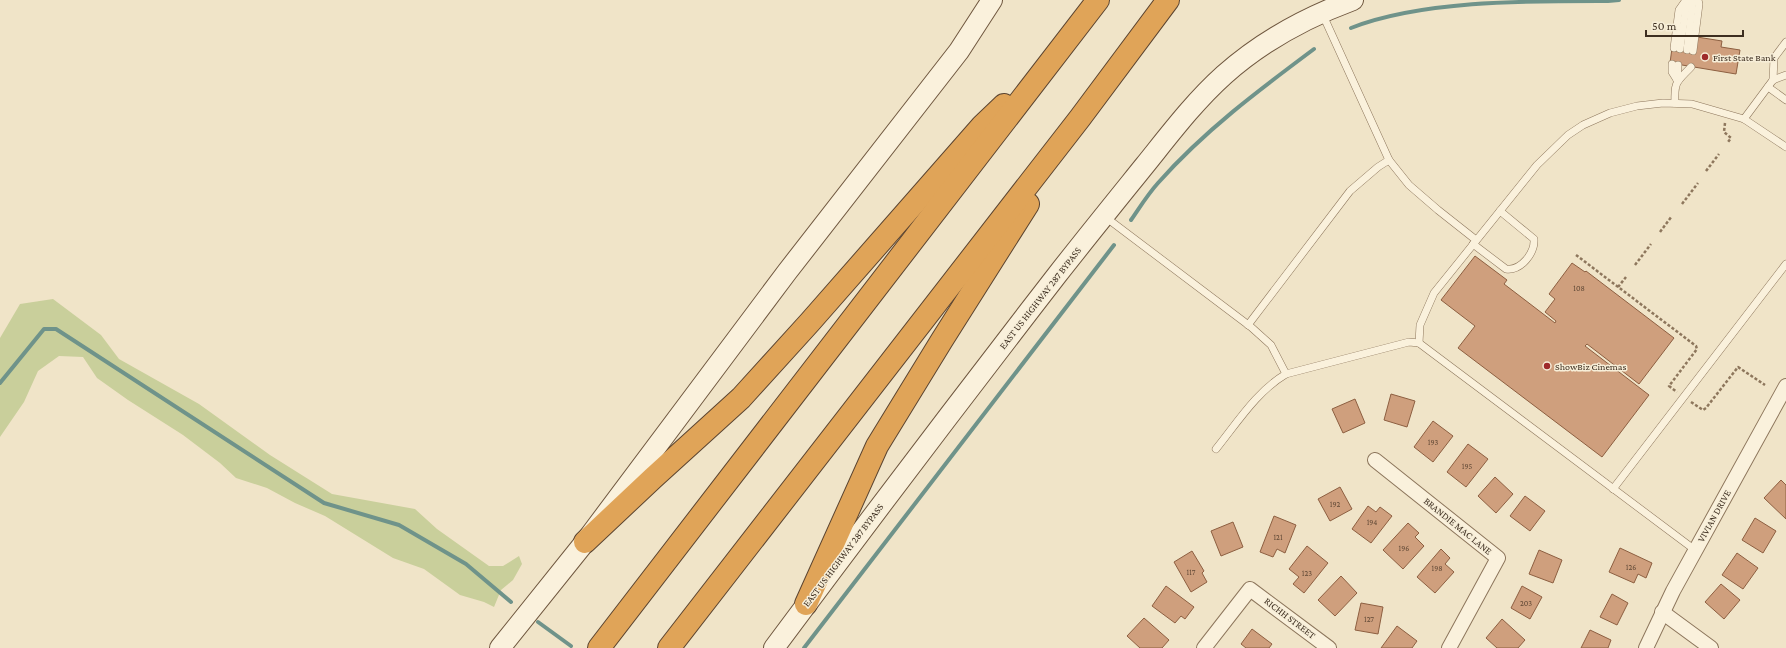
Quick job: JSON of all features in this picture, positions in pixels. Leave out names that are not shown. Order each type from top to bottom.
[{"type":"highway","points":[[600,648],[1098,0]]},
{"type":"highway","points":[[806,604],[877,446],[1029,203],[1155,33],[1160,24],[1166,3]]},
{"type":"highway","points":[[669,648],[1080,118],[1166,3]]},
{"type":"highway","points":[[585,542],[741,398],[810,322],[982,126],[1002,106],[1029,90]]},
{"type":"main road","points":[[500,648],[585,542],[787,272],[958,51],[992,0]]},
{"type":"main road","name":"EAST US HIGHWAY 287 BYPASS","points":[[774,648],[928,442],[1187,112],[1223,75],[1256,50],[1322,13],[1353,0]]},
{"type":"street","name":"VIVIAN DRIVE","points":[[1646,648],[1662,612],[1695,550],[1786,386]]},
{"type":"street","name":"BRANDIE MAC LANE","points":[[1375,460],[1498,558],[1449,648]]},
{"type":"street","name":"RICHH STREET","points":[[1204,648],[1250,589],[1329,648]]},
{"type":"street","points":[[1662,612],[1711,648]]},
{"type":"lane","points":[[1684,50],[1678,10],[1686,0]]},
{"type":"lane","points":[[1684,50],[1694,0]]},
{"type":"lane","points":[[1684,50],[1699,4],[1698,0]]},
{"type":"lane","points":[[1322,13],[1390,160],[1409,185],[1506,270],[1513,270],[1519,268],[1534,248],[1534,239],[1500,212]]},
{"type":"lane","points":[[1744,119],[1773,80],[1774,58],[1786,42]]},
{"type":"lane","points":[[1674,103],[1674,88],[1680,78],[1681,65],[1680,78]]},
{"type":"lane","points":[[1773,80],[1786,75]]},
{"type":"lane","points":[[1768,87],[1786,100]]},
{"type":"lane","points":[[1419,343],[1420,325],[1434,293],[1537,165],[1568,135],[1584,125],[1610,113],[1637,106],[1674,103],[1692,104],[1744,119],[1786,146]]},
{"type":"lane","points":[[1248,325],[1350,191],[1378,167],[1390,160]]},
{"type":"lane","points":[[1104,216],[1248,325],[1271,345],[1286,374]]},
{"type":"lane","points":[[1613,489],[1786,264]]},
{"type":"lane","points":[[1216,449],[1272,382],[1286,374],[1409,342],[1419,343],[1695,550]]},
{"type":"path","points":[[1725,123],[1724,132],[1731,138],[1728,142]]},
{"type":"path","points":[[1706,171],[1719,154]]},
{"type":"path","points":[[1682,204],[1698,183]]},
{"type":"path","points":[[1660,232],[1672,216]]},
{"type":"path","points":[[1635,265],[1651,244]]},
{"type":"path","points":[[1576,255],[1696,346],[1697,349],[1669,386],[1678,392]]},
{"type":"path","points":[[1618,287],[1626,277]]},
{"type":"path","points":[[1690,402],[1699,409],[1703,410],[1706,408],[1738,367],[1764,385]]},
{"type":"green space","points":[[53,299],[101,335],[119,359],[199,404],[270,455],[332,494],[415,509],[437,529],[489,566],[503,566],[519,556],[522,564],[513,580],[501,590],[494,607],[484,602],[460,595],[424,569],[393,558],[325,516],[295,503],[267,488],[236,478],[220,463],[183,435],[128,400],[97,378],[83,357],[59,356],[38,371],[24,402],[0,437],[0,338],[20,304]]},
{"type":"building","name":"First State Bank","points":[[1697,37],[1722,41],[1721,47],[1740,50],[1736,74],[1670,63],[1672,48],[1695,51]]},
{"type":"building","name":"ShowBiz Cinemas","points":[[1475,256],[1507,280],[1504,284],[1555,323],[1556,321],[1545,312],[1555,299],[1549,294],[1572,263],[1585,272],[1586,271],[1674,338],[1639,384],[1587,344],[1585,346],[1649,395],[1602,457],[1458,348],[1475,326],[1441,300]]},
{"type":"building","points":[[1391,394],[1415,401],[1407,427],[1384,420]]},
{"type":"building","points":[[1355,399],[1365,423],[1343,433],[1332,409]]},
{"type":"building","points":[[1433,421],[1453,436],[1433,462],[1414,447]]},
{"type":"building","points":[[1468,444],[1488,459],[1466,487],[1447,472]]},
{"type":"building","points":[[1495,477],[1513,494],[1496,513],[1478,496]]},
{"type":"building","points":[[1781,480],[1786,485],[1786,519],[1764,498]]},
{"type":"building","points":[[1340,487],[1352,509],[1330,521],[1318,499]]},
{"type":"building","points":[[1525,496],[1545,511],[1530,531],[1510,516]]},
{"type":"building","points":[[1368,506],[1376,512],[1380,507],[1392,516],[1371,543],[1352,529]]},
{"type":"building","points":[[1274,516],[1296,525],[1285,553],[1277,549],[1273,557],[1260,552]]},
{"type":"building","points":[[1755,518],[1776,531],[1763,553],[1742,540]]},
{"type":"building","points":[[1233,522],[1243,547],[1221,556],[1211,531]]},
{"type":"building","points":[[1408,523],[1419,533],[1415,537],[1424,546],[1403,569],[1383,550]]},
{"type":"building","points":[[1307,546],[1328,563],[1304,593],[1293,584],[1299,577],[1289,569]]},
{"type":"building","points":[[1620,548],[1652,563],[1646,578],[1638,574],[1634,583],[1609,572]]},
{"type":"building","points":[[1441,549],[1450,558],[1445,564],[1454,572],[1435,593],[1417,577]]},
{"type":"building","points":[[1539,550],[1562,560],[1553,583],[1529,574]]},
{"type":"building","points":[[1192,551],[1204,571],[1202,573],[1207,582],[1191,592],[1174,562]]},
{"type":"building","points":[[1737,553],[1758,568],[1743,589],[1722,575]]},
{"type":"building","points":[[1341,576],[1357,593],[1335,616],[1318,600]]},
{"type":"building","points":[[1721,584],[1740,600],[1724,619],[1705,602]]},
{"type":"building","points":[[1166,586],[1194,607],[1185,619],[1181,616],[1175,623],[1152,606]]},
{"type":"building","points":[[1522,586],[1542,597],[1530,619],[1511,608]]},
{"type":"building","points":[[1612,594],[1628,603],[1617,625],[1600,617]]},
{"type":"building","points":[[1361,603],[1383,607],[1378,634],[1355,630]]},
{"type":"building","points":[[1144,618],[1169,640],[1162,648],[1140,648],[1127,636]]},
{"type":"building","points":[[1502,619],[1525,640],[1518,648],[1497,648],[1486,638]]},
{"type":"building","points":[[1397,626],[1417,641],[1412,648],[1381,648]]},
{"type":"building","points":[[1252,629],[1272,644],[1269,648],[1246,648],[1241,644]]},
{"type":"building","points":[[1590,630],[1611,640],[1608,648],[1581,648]]},
{"type":"waterway","points":[[1351,28],[1379,19],[1443,7],[1511,2],[1619,0]]},
{"type":"waterway","points":[[1131,220],[1154,187],[1194,146],[1233,112],[1314,49]]},
{"type":"waterway","points":[[804,648],[1114,245]]},
{"type":"waterway","points":[[0,383],[44,329],[56,329],[324,503],[399,525],[466,564],[511,602]]},
{"type":"waterway","points":[[538,622],[571,646]]},
{"type":"place","name":"First State Bank","points":[[1705,57]]},
{"type":"place","name":"ShowBiz Cinemas","points":[[1547,366]]}]
